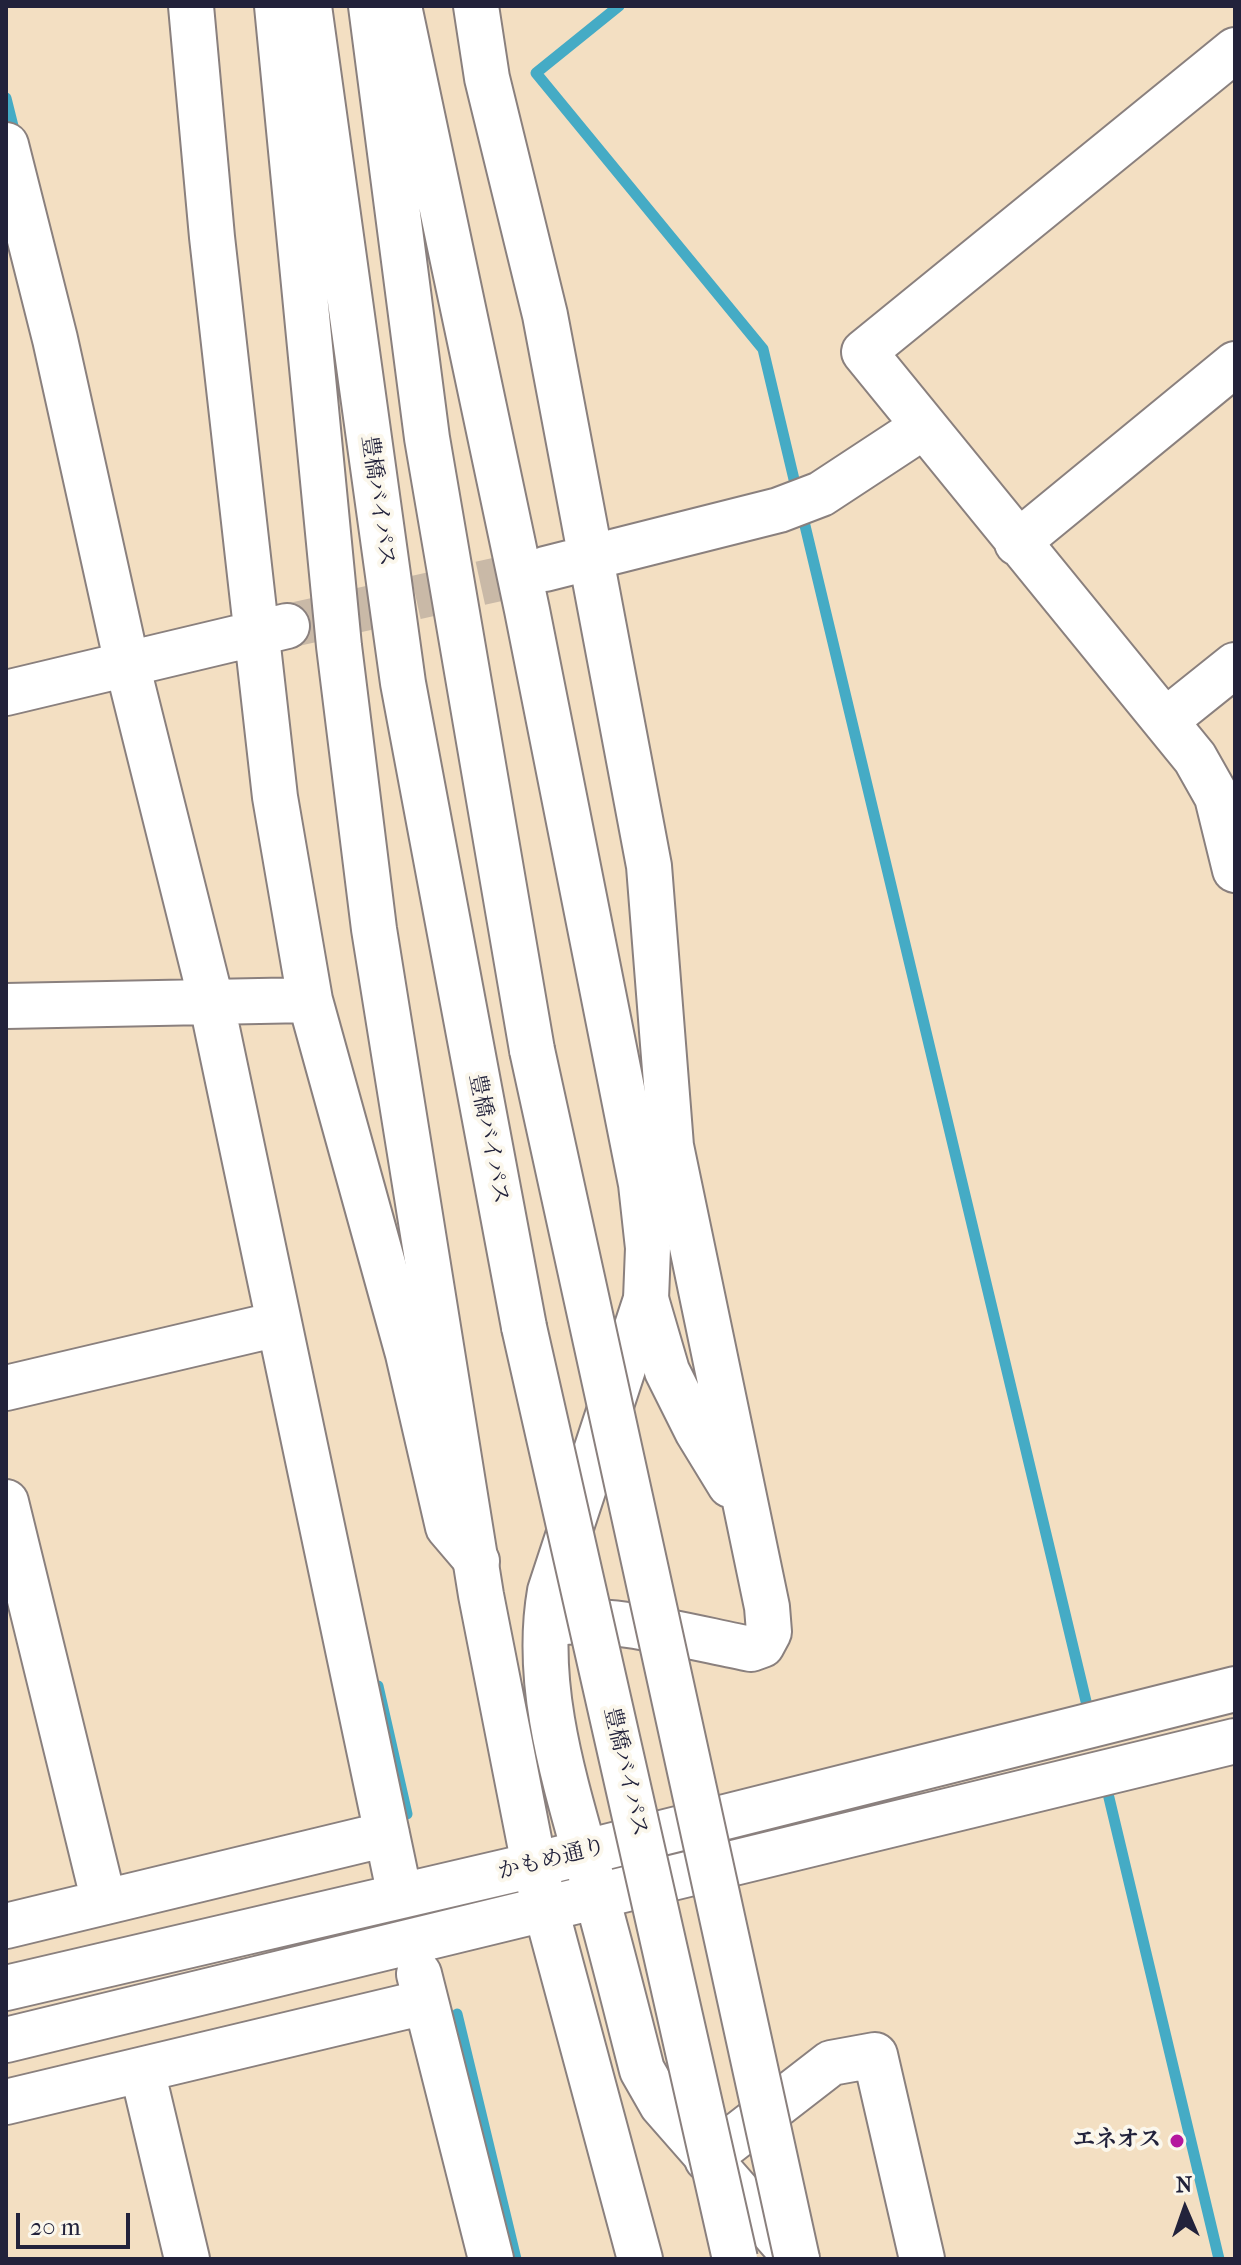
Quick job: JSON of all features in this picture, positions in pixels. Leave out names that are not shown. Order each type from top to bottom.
[{"type":"main road","points":[[191,6],[214,253],[271,629],[275,797],[310,1000],[408,1354],[448,1527],[477,1561]]},
{"type":"main road","points":[[277,6],[339,646],[374,929],[477,1561],[534,1865],[640,2259]]},
{"type":"main road","name":"豊橋バイパス","points":[[309,6],[403,683],[524,1327],[735,2259]]},
{"type":"main road","points":[[371,6],[427,438],[532,1050],[797,2259]]},
{"type":"main road","points":[[399,6],[527,610],[641,1184],[648,1248],[646,1299],[550,1591],[543,1630],[544,1675],[584,1852],[642,2070],[662,2105],[797,2259]]},
{"type":"main road","points":[[476,6],[487,78],[545,315],[649,866],[671,1146],[767,1607],[769,1632],[762,1645],[751,1649],[573,1620],[543,1630]]},
{"type":"main road","points":[[1234,859],[1217,797],[1195,758],[864,352],[1235,50]]},
{"type":"main road","points":[[6,145],[139,661],[400,1896]]},
{"type":"main road","points":[[1017,543],[1235,364]]},
{"type":"main road","points":[[545,569],[779,510],[821,494],[923,427]]},
{"type":"main road","points":[[6,693],[271,629]]},
{"type":"main road","points":[[1165,721],[1235,665]]},
{"type":"main road","points":[[6,1006],[310,1000]]},
{"type":"main road","points":[[646,1299],[667,1371],[697,1431],[747,1513]]},
{"type":"main road","points":[[6,1388],[278,1324]]},
{"type":"main road","points":[[6,1502],[104,1902]]},
{"type":"main road","name":"かもめ通り","points":[[6,1988],[534,1865],[1235,1689]]},
{"type":"main road","name":"かもめ通り","points":[[6,2040],[1235,1741]]},
{"type":"main road","points":[[6,1926],[387,1834]]},
{"type":"main road","points":[[411,1942],[491,2259]]},
{"type":"main road","points":[[6,2102],[425,2002]]},
{"type":"main road","points":[[707,2159],[831,2063],[875,2055],[922,2259]]},
{"type":"main road","points":[[142,2070],[187,2259]]},
{"type":"waterway","points":[[619,6],[536,73],[763,349],[797,492]]},
{"type":"waterway","points":[[6,98],[16,138]]},
{"type":"waterway","points":[[802,513],[1090,1718]]},
{"type":"waterway","points":[[378,1686],[407,1814]]},
{"type":"waterway","points":[[1105,1781],[1219,2259]]},
{"type":"waterway","points":[[457,2014],[516,2259]]},
{"type":"tunnel","points":[[287,626],[545,569]]},
{"type":"place","name":"エネオス","points":[[1177,2141]]}]
